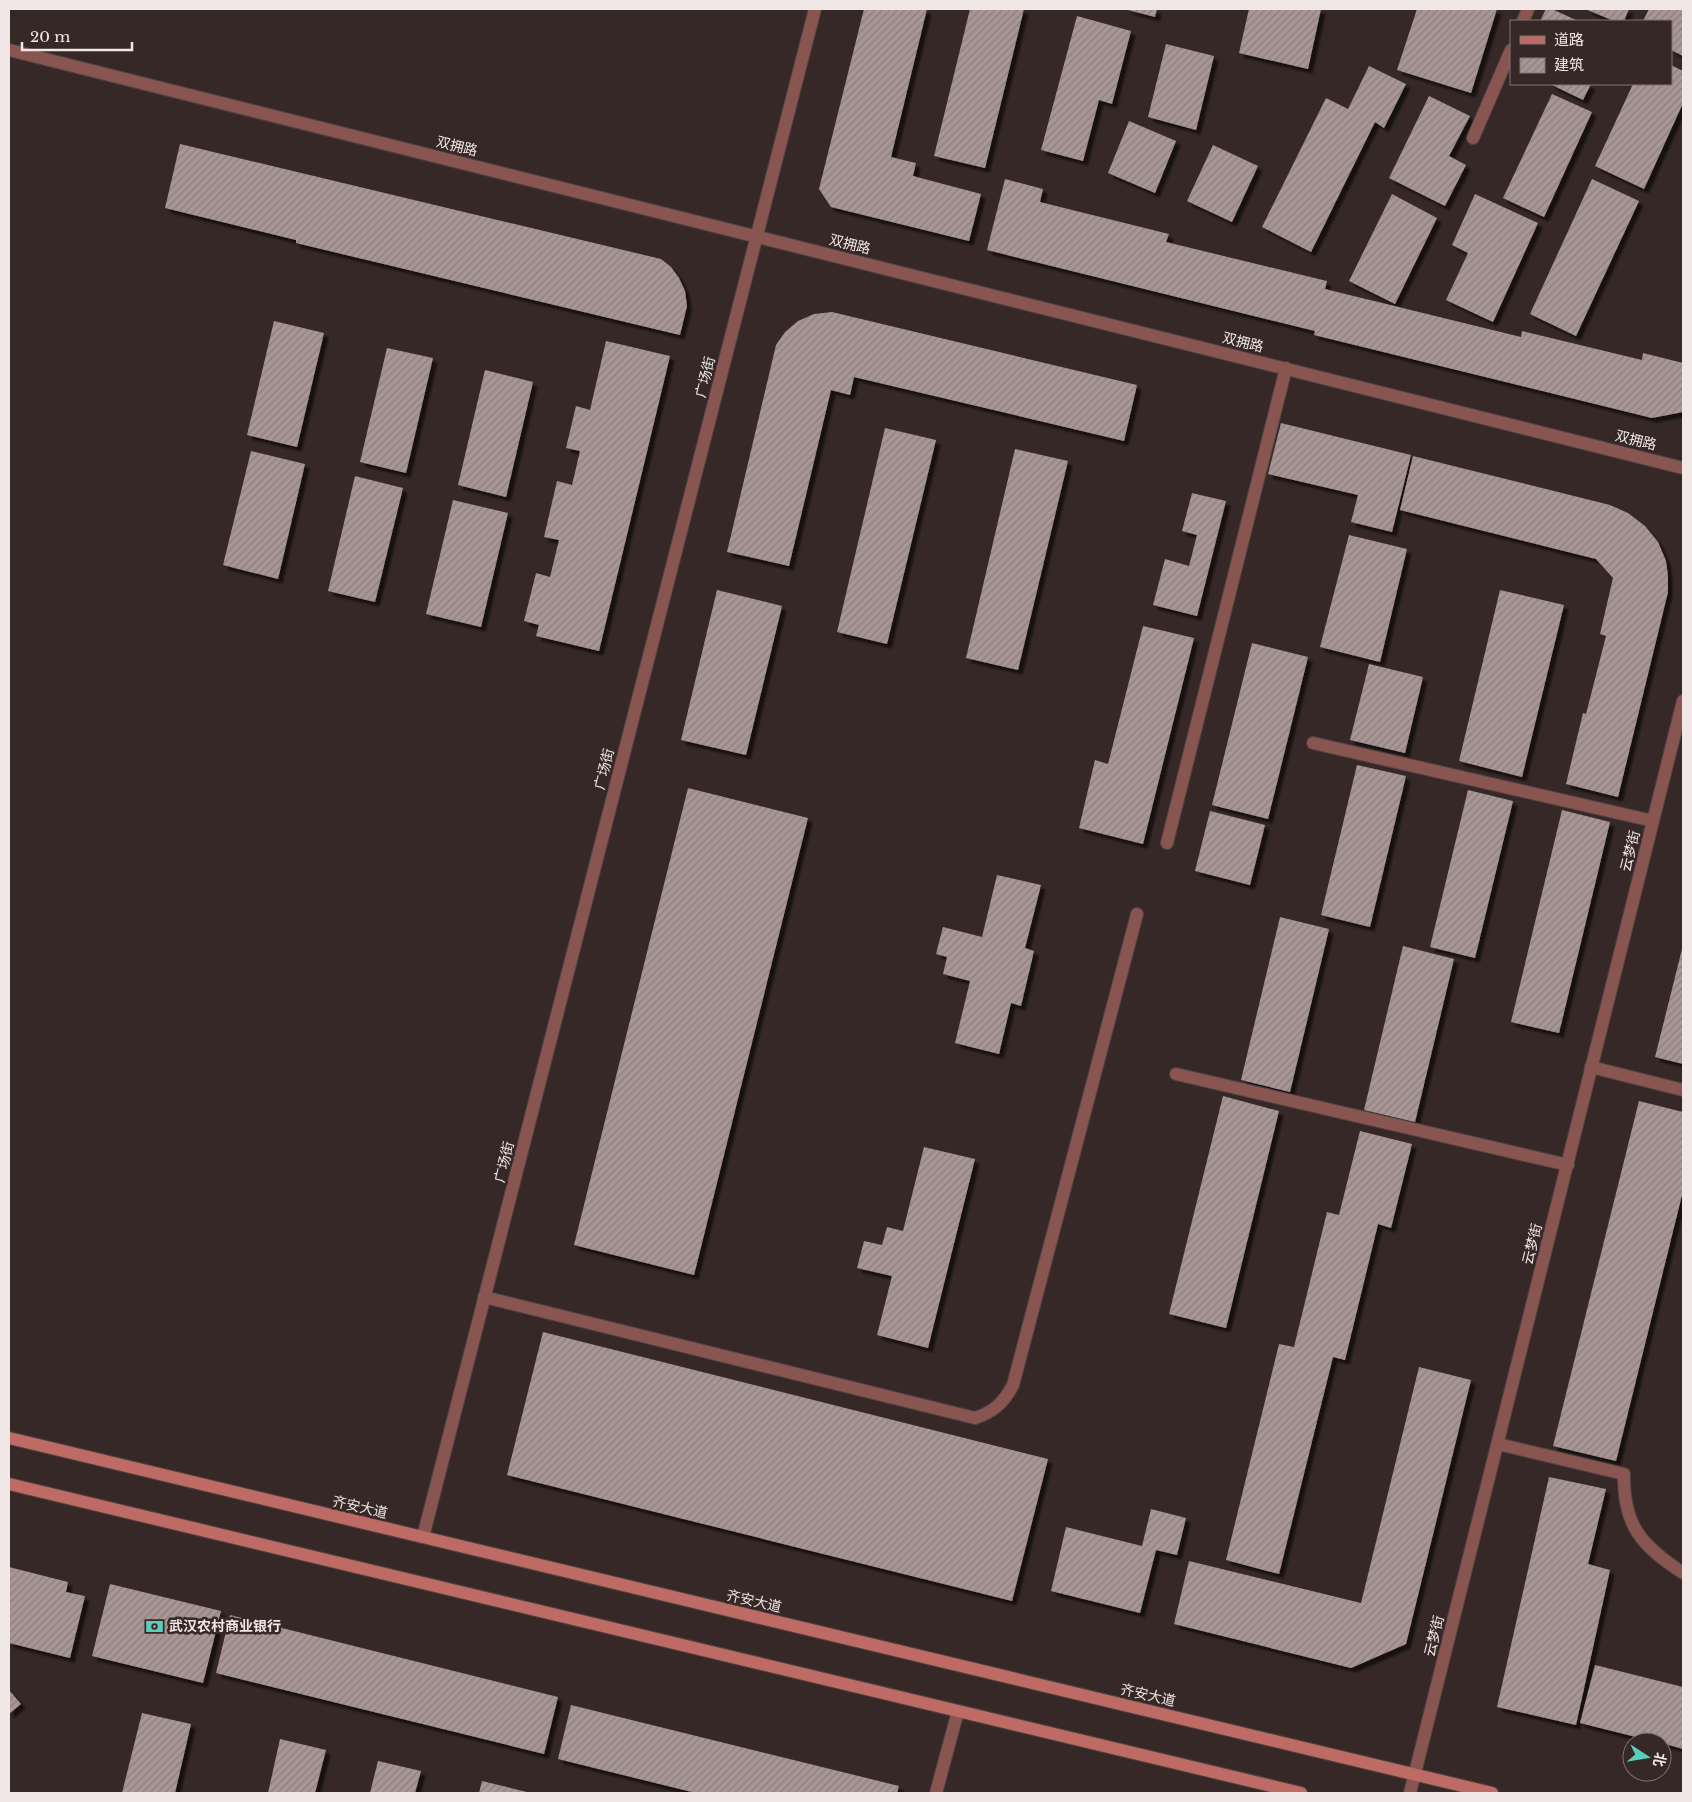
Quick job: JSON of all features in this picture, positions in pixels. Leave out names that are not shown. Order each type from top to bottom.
[{"type":"main road","name":"齐安大道","points":[[9,1438],[1492,1793]]},
{"type":"main road","points":[[9,1484],[1301,1793]]},
{"type":"street","name":"广场街","points":[[423,1538],[815,9]]},
{"type":"street","name":"双拥路","points":[[9,50],[1683,468]]},
{"type":"street","points":[[1473,138],[1510,52]]},
{"type":"street","points":[[1167,843],[1286,368]]},
{"type":"street","name":"云梦街","points":[[1410,1793],[1683,701]]},
{"type":"street","points":[[1313,742],[1653,821]]},
{"type":"street","points":[[484,1297],[975,1418],[987,1414],[997,1408],[1007,1397],[1013,1385],[1137,914]]},
{"type":"street","points":[[1591,1067],[1683,1090]]},
{"type":"street","points":[[1176,1074],[1568,1165]]},
{"type":"street","points":[[1498,1444],[1624,1474],[1624,1492],[1633,1526],[1651,1550],[1683,1573]]},
{"type":"street","points":[[936,1793],[958,1711]]},
{"type":"building","points":[[864,9],[927,9],[891,157],[916,163],[913,176],[981,194],[969,241],[831,207],[819,189]]},
{"type":"building","points":[[970,9],[1024,9],[985,168],[934,156]]},
{"type":"building","points":[[1124,9],[1157,9],[1155,17]]},
{"type":"building","points":[[1249,9],[1321,9],[1308,69],[1239,53]]},
{"type":"building","points":[[1417,9],[1497,9],[1471,93],[1397,70]]},
{"type":"building","points":[[1546,9],[1552,9],[1576,20],[1540,20]]},
{"type":"building","points":[[1585,9],[1629,9],[1624,20],[1612,20]]},
{"type":"building","points":[[1649,9],[1683,9],[1683,56],[1672,50],[1672,20],[1644,20]]},
{"type":"building","points":[[1077,16],[1131,31],[1112,104],[1099,100],[1083,161],[1041,150]]},
{"type":"building","points":[[1166,44],[1214,56],[1196,130],[1148,117]]},
{"type":"building","points":[[1369,66],[1406,84],[1384,128],[1375,122],[1311,252],[1262,227],[1326,98],[1348,109]]},
{"type":"building","points":[[1672,66],[1683,71],[1683,103],[1644,189],[1595,166],[1633,85],[1672,85]]},
{"type":"building","points":[[1552,85],[1590,85],[1583,100]]},
{"type":"building","points":[[1552,94],[1592,112],[1544,217],[1503,198]]},
{"type":"building","points":[[1429,96],[1470,116],[1449,156],[1466,165],[1445,206],[1389,178]]},
{"type":"building","points":[[1129,121],[1176,141],[1155,193],[1108,173]]},
{"type":"building","points":[[180,144],[661,259],[671,267],[685,291],[687,306],[680,335],[296,243],[296,240],[165,208]]},
{"type":"building","points":[[1213,145],[1258,166],[1232,222],[1187,201]]},
{"type":"building","points":[[1005,179],[1043,189],[1040,202],[1169,234],[1166,242],[1327,281],[1325,289],[1521,337],[1522,331],[1642,360],[1643,353],[1683,363],[1683,412],[1652,418],[1314,335],[1315,331],[987,250]]},
{"type":"building","points":[[1592,179],[1639,201],[1576,336],[1530,314]]},
{"type":"building","points":[[1392,194],[1437,218],[1395,304],[1349,281]]},
{"type":"building","points":[[1475,194],[1538,223],[1493,322],[1446,300],[1468,253],[1452,245]]},
{"type":"building","points":[[832,312],[1137,385],[1124,441],[854,377],[850,395],[831,390],[789,566],[727,552],[776,345],[785,332],[798,321],[814,314]]},
{"type":"building","points":[[274,321],[324,333],[297,447],[247,435]]},
{"type":"building","points":[[606,341],[670,356],[599,651],[536,636],[539,625],[524,621],[536,573],[550,577],[559,540],[544,537],[557,481],[572,485],[580,451],[566,448],[576,406],[590,410]]},
{"type":"building","points":[[387,348],[433,358],[406,473],[360,462]]},
{"type":"building","points":[[485,370],[533,382],[506,497],[458,485]]},
{"type":"building","points":[[1281,423],[1411,455],[1392,532],[1351,522],[1358,495],[1268,474]]},
{"type":"building","points":[[885,428],[936,440],[887,644],[837,632]]},
{"type":"building","points":[[1015,449],[1068,461],[1018,670],[966,658]]},
{"type":"building","points":[[251,451],[305,464],[278,579],[223,565]]},
{"type":"building","points":[[1413,456],[1610,505],[1628,513],[1645,526],[1658,542],[1666,561],[1668,592],[1618,797],[1566,784],[1583,713],[1586,714],[1606,636],[1600,634],[1613,578],[1596,559],[1400,510]]},
{"type":"building","points":[[355,476],[403,488],[375,602],[328,591]]},
{"type":"building","points":[[1192,493],[1226,501],[1197,616],[1153,605],[1165,559],[1189,566],[1197,535],[1182,531]]},
{"type":"building","points":[[453,500],[508,513],[481,627],[426,614]]},
{"type":"building","points":[[1349,535],[1407,549],[1380,662],[1320,647]]},
{"type":"building","points":[[717,590],[782,606],[746,755],[681,740]]},
{"type":"building","points":[[1500,590],[1564,605],[1522,777],[1459,761]]},
{"type":"building","points":[[1143,626],[1194,638],[1143,844],[1079,828],[1095,760],[1108,764]]},
{"type":"building","points":[[1252,643],[1308,657],[1268,819],[1212,805]]},
{"type":"building","points":[[1369,664],[1423,677],[1405,753],[1350,740]]},
{"type":"building","points":[[1357,765],[1406,776],[1370,927],[1321,915]]},
{"type":"building","points":[[688,788],[808,818],[694,1275],[574,1245]]},
{"type":"building","points":[[1468,790],[1513,801],[1475,958],[1430,947]]},
{"type":"building","points":[[1562,810],[1610,822],[1559,1033],[1511,1022]]},
{"type":"building","points":[[1210,811],[1265,825],[1250,885],[1195,871]]},
{"type":"building","points":[[997,875],[1041,885],[1025,948],[1034,951],[1021,1006],[1011,1003],[999,1054],[955,1043],[970,981],[943,974],[947,957],[936,954],[943,927],[982,937]]},
{"type":"building","points":[[1280,917],[1329,929],[1290,1092],[1241,1080]]},
{"type":"building","points":[[1683,945],[1683,1064],[1655,1057]]},
{"type":"building","points":[[1403,946],[1454,959],[1415,1122],[1364,1110]]},
{"type":"building","points":[[1223,1096],[1279,1111],[1226,1328],[1169,1314]]},
{"type":"building","points":[[1639,1101],[1683,1112],[1683,1191],[1616,1461],[1553,1446]]},
{"type":"building","points":[[1360,1131],[1412,1144],[1391,1228],[1378,1224],[1345,1360],[1333,1357],[1279,1574],[1226,1560],[1279,1344],[1294,1347],[1327,1212],[1339,1215]]},
{"type":"building","points":[[924,1147],[975,1159],[928,1348],[877,1335],[892,1276],[857,1268],[864,1241],[882,1245],[887,1227],[903,1231]]},
{"type":"building","points":[[543,1332],[1048,1459],[1012,1601],[507,1475]]},
{"type":"building","points":[[1419,1367],[1471,1380],[1406,1644],[1351,1668],[1174,1624],[1189,1561],[1361,1603]]},
{"type":"building","points":[[1549,1477],[1606,1489],[1588,1564],[1610,1570],[1576,1725],[1497,1707]]},
{"type":"building","points":[[1151,1509],[1186,1518],[1177,1555],[1156,1550],[1140,1613],[1051,1591],[1066,1527],[1142,1546]]},
{"type":"building","points":[[9,1567],[68,1582],[66,1592],[85,1596],[70,1658],[9,1643]]},
{"type":"building","points":[[110,1584],[221,1611],[203,1683],[92,1656]]},
{"type":"building","points":[[230,1615],[558,1697],[544,1754],[216,1673]]},
{"type":"building","points":[[1595,1665],[1683,1687],[1683,1749],[1672,1746],[1672,1732],[1622,1734],[1580,1723]]},
{"type":"building","points":[[9,1690],[21,1704],[9,1714]]},
{"type":"building","points":[[571,1705],[899,1786],[897,1793],[696,1793],[558,1759]]},
{"type":"building","points":[[142,1713],[191,1724],[175,1793],[122,1793]]},
{"type":"building","points":[[280,1739],[326,1750],[315,1793],[268,1793]]},
{"type":"building","points":[[378,1761],[421,1771],[415,1793],[370,1793]]},
{"type":"building","points":[[482,1781],[531,1793],[479,1793]]},
{"type":"place","name":"武汉农村商业银行","points":[[155,1626]]}]
